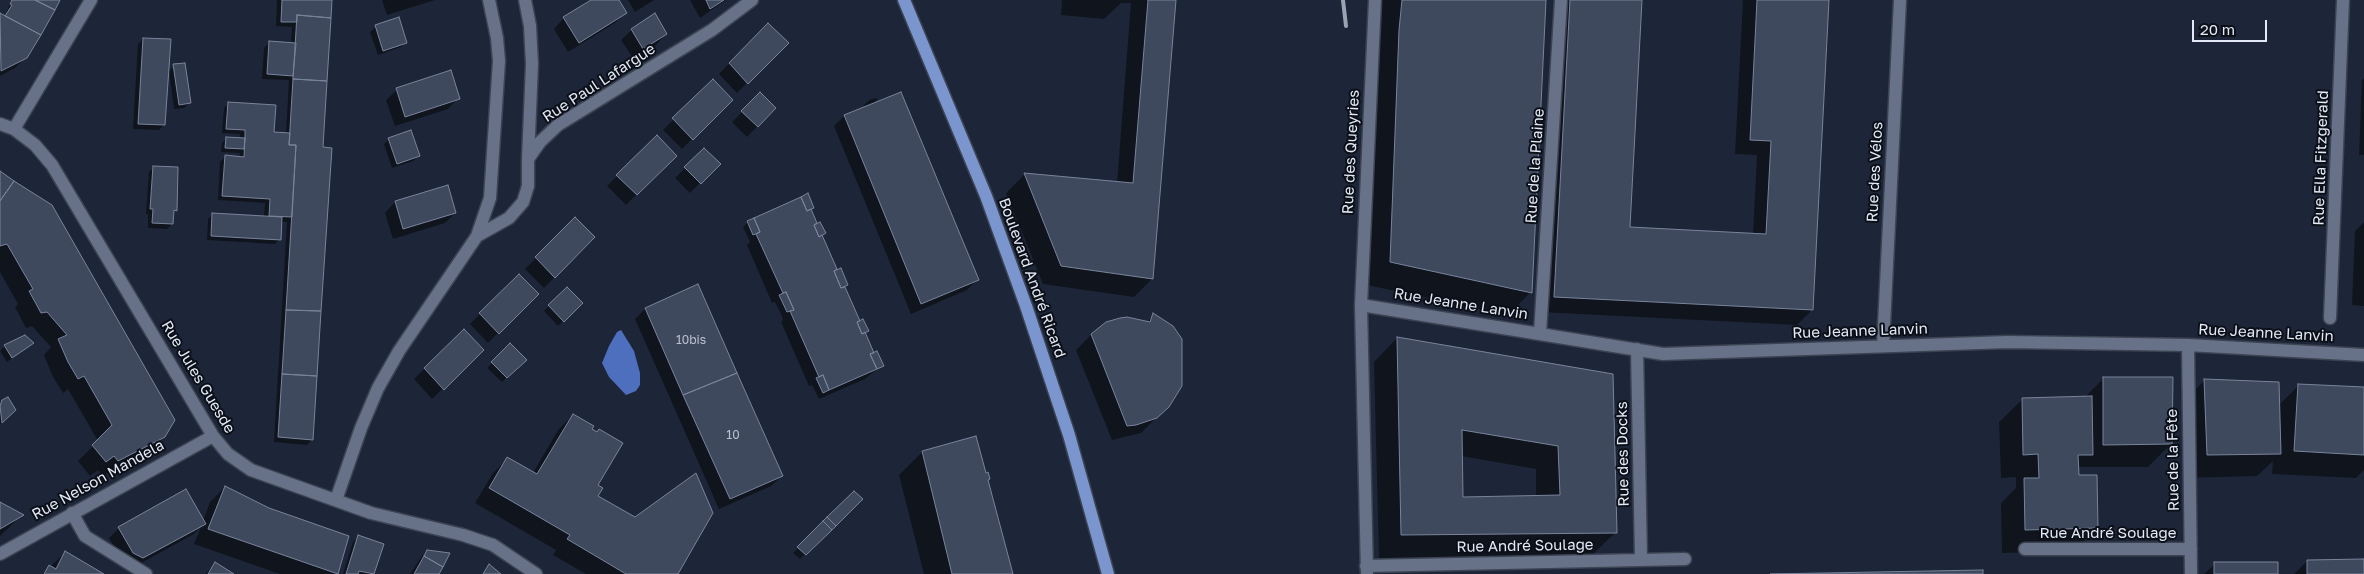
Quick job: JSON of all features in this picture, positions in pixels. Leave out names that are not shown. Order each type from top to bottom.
[{"type":"main road","name":"Boulevard André Ricard","points":[[904,0],[986,196],[1026,306],[1069,435],[1108,574]]},
{"type":"street","points":[[14,129],[91,0]]},
{"type":"street","points":[[336,500],[360,428],[378,388],[400,351],[477,236],[490,198],[499,61],[497,38],[489,0]]},
{"type":"street","points":[[477,236],[509,218],[523,202],[528,186],[532,64],[530,26],[525,0]]},
{"type":"street","name":"Rue Paul Lafargue","points":[[528,159],[540,142],[558,125],[712,30],[752,0]]},
{"type":"street","name":"Rue des Queyries","points":[[1366,570],[1361,305],[1375,0]]},
{"type":"street","name":"Rue de la Plaine","points":[[1540,333],[1561,0]]},
{"type":"street","name":"Rue des Vélos","points":[[1883,346],[1900,0]]},
{"type":"street","name":"Rue Ella Fitzgerald","points":[[2330,318],[2344,0]]},
{"type":"street","name":"Rue Jules Guesde","points":[[0,124],[14,129],[35,145],[52,165],[212,436],[228,454],[251,470],[390,519],[462,535],[493,545],[536,574]]},
{"type":"street","name":"Rue Jeanne Lanvin","points":[[1361,305],[1663,354],[2008,342],[2188,346],[2364,355]]},
{"type":"street","name":"Rue de la Fête","points":[[2188,346],[2191,574]]},
{"type":"street","name":"Rue des Docks","points":[[1637,349],[1642,559]]},
{"type":"street","name":"Rue Nelson Mandela","points":[[0,554],[212,436]]},
{"type":"street","points":[[72,513],[85,536],[146,574]]},
{"type":"street","name":"Rue André Soulage","points":[[2025,549],[2191,549]]},
{"type":"street","name":"Rue André Soulage","points":[[1366,570],[1685,558]]},
{"type":"water","points":[[621,330],[634,351],[640,373],[640,385],[636,391],[626,395],[609,377],[602,363],[617,332]]},
{"type":"building","points":[[12,0],[35,0],[55,10],[41,35],[5,16],[12,5],[10,4]]},
{"type":"building","points":[[35,0],[60,0],[55,10]]},
{"type":"building","points":[[282,0],[332,0],[331,18],[297,15],[297,22],[281,22]]},
{"type":"building","points":[[591,0],[619,0],[627,13],[579,43],[563,17]]},
{"type":"building","points":[[706,0],[724,0],[710,9]]},
{"type":"building","points":[[1148,0],[1176,0],[1153,279],[1061,266],[1024,173],[1133,183]]},
{"type":"building","points":[[1402,0],[1546,0],[1532,293],[1390,262],[1399,30]]},
{"type":"building","points":[[1570,0],[1642,0],[1630,227],[1766,234],[1771,141],[1750,140],[1757,0],[1829,0],[1813,310],[1554,297]]},
{"type":"building","points":[[0,13],[41,35],[27,58],[1,71]]},
{"type":"building","points":[[655,13],[667,34],[643,49],[631,29]]},
{"type":"building","points":[[297,15],[331,18],[327,81],[293,79]]},
{"type":"building","points":[[399,17],[407,43],[383,51],[375,25]]},
{"type":"building","points":[[768,23],[789,43],[748,84],[729,63]]},
{"type":"building","points":[[143,38],[171,39],[165,125],[138,124]]},
{"type":"building","points":[[269,41],[296,43],[293,76],[267,74]]},
{"type":"building","points":[[185,63],[191,103],[179,105],[173,64]]},
{"type":"building","points":[[451,70],[460,99],[405,117],[396,88]]},
{"type":"building","points":[[293,79],[327,81],[323,147],[332,148],[321,311],[286,310],[296,145],[289,145]]},
{"type":"building","points":[[713,79],[733,100],[693,140],[672,118]]},
{"type":"building","points":[[760,92],[776,108],[758,127],[741,111]]},
{"type":"building","points":[[901,92],[979,280],[921,304],[844,115]]},
{"type":"building","points":[[228,102],[276,105],[274,132],[290,133],[289,145],[296,145],[292,217],[269,216],[270,199],[222,196],[225,155],[244,157],[245,130],[226,129]]},
{"type":"building","points":[[411,130],[420,156],[397,164],[388,138]]},
{"type":"building","points":[[657,135],[677,156],[637,195],[616,175]]},
{"type":"building","points":[[226,137],[245,138],[244,149],[225,148]]},
{"type":"building","points":[[704,148],[721,164],[701,184],[684,167]]},
{"type":"building","points":[[153,166],[178,167],[177,211],[174,210],[173,224],[152,223],[153,209],[150,209]]},
{"type":"building","points":[[0,171],[14,181],[0,201]]},
{"type":"building","points":[[14,181],[52,205],[175,420],[165,437],[118,461],[114,456],[106,462],[92,445],[112,425],[84,376],[78,379],[68,362],[58,339],[67,335],[47,312],[41,313],[29,291],[33,289],[7,244],[0,246],[0,201]]},
{"type":"building","points":[[448,185],[456,213],[403,229],[395,201]]},
{"type":"building","points":[[808,193],[814,208],[807,211],[801,197]]},
{"type":"building","points":[[801,197],[807,211],[811,209],[817,223],[814,225],[819,237],[822,235],[837,269],[834,271],[841,288],[845,287],[860,321],[857,322],[862,334],[865,332],[874,353],[870,354],[877,369],[829,390],[823,375],[819,377],[790,311],[794,310],[786,292],[783,293],[756,234],[760,232],[754,218]]},
{"type":"building","points":[[212,213],[282,217],[281,240],[211,236]]},
{"type":"building","points":[[575,217],[595,237],[555,278],[535,257]]},
{"type":"building","points":[[754,218],[760,232],[753,235],[747,221]]},
{"type":"building","points":[[820,222],[826,233],[819,237],[814,225]]},
{"type":"building","points":[[841,268],[848,285],[841,288],[834,271]]},
{"type":"building","points":[[519,274],[539,294],[499,334],[479,313]]},
{"type":"building","points":[[698,284],[737,373],[683,395],[645,308]]},
{"type":"building","points":[[567,287],[583,303],[564,322],[548,305]]},
{"type":"building","points":[[786,292],[794,310],[787,312],[779,295]]},
{"type":"building","points":[[286,310],[321,311],[317,376],[282,374]]},
{"type":"building","points":[[1153,313],[1173,326],[1182,339],[1182,386],[1169,407],[1157,418],[1127,426],[1091,334],[1106,322],[1120,318],[1127,317],[1150,322]]},
{"type":"building","points":[[863,319],[869,331],[862,334],[857,322]]},
{"type":"building","points":[[464,329],[484,350],[444,390],[424,368]]},
{"type":"building","points":[[25,335],[34,343],[12,358],[4,345]]},
{"type":"building","points":[[1397,337],[1613,374],[1617,533],[1401,535]],"holes":[[[1462,430],[1558,446],[1560,495],[1463,497]]]},
{"type":"building","points":[[510,343],[527,360],[507,378],[491,362]]},
{"type":"building","points":[[877,351],[884,366],[877,369],[870,354]]},
{"type":"building","points":[[737,373],[783,476],[730,499],[683,395]]},
{"type":"building","points":[[282,374],[317,376],[313,440],[278,437]]},
{"type":"building","points":[[823,375],[829,390],[823,393],[816,378]]},
{"type":"building","points":[[2103,377],[2173,377],[2172,444],[2103,445]]},
{"type":"building","points":[[2204,379],[2279,382],[2281,454],[2207,455]]},
{"type":"building","points":[[2298,384],[2364,387],[2364,455],[2294,451]]},
{"type":"building","points":[[2092,396],[2093,455],[2078,455],[2079,475],[2097,475],[2098,528],[2025,530],[2024,478],[2039,478],[2038,454],[2023,455],[2022,398]]},
{"type":"building","points":[[8,397],[16,410],[2,423],[0,406],[2,400]]},
{"type":"building","points":[[573,414],[594,426],[592,429],[597,432],[599,429],[623,443],[598,485],[603,488],[598,496],[635,517],[696,473],[713,513],[678,574],[626,574],[567,539],[570,535],[489,488],[507,457],[537,474]]},
{"type":"building","points":[[976,436],[986,473],[988,472],[990,479],[988,480],[1013,574],[952,574],[922,451]]},
{"type":"building","points":[[225,486],[269,508],[349,536],[338,574],[208,529]]},
{"type":"building","points":[[186,489],[206,524],[143,558],[133,553],[118,527]]},
{"type":"building","points":[[854,491],[863,499],[836,526],[827,517]]},
{"type":"building","points":[[0,502],[24,515],[0,529]]},
{"type":"building","points":[[827,517],[836,526],[832,530],[823,521]]},
{"type":"building","points":[[823,521],[832,530],[806,555],[797,547]]},
{"type":"building","points":[[358,535],[384,544],[374,574],[359,571],[358,574],[346,574]]},
{"type":"building","points":[[427,550],[450,553],[443,567],[424,556]]},
{"type":"building","points":[[65,551],[104,574],[44,574],[49,565],[56,569]]},
{"type":"building","points":[[424,556],[443,567],[439,574],[414,574]]},
{"type":"building","points":[[2364,559],[2364,574],[2307,574],[2307,560]]},
{"type":"building","points":[[215,562],[234,574],[208,574]]},
{"type":"building","points":[[2214,562],[2278,562],[2278,574],[2214,574]]},
{"type":"building","points":[[489,564],[501,574],[483,574]]},
{"type":"building","points":[[1983,570],[1983,574],[1770,574]]},
{"type":"railway","points":[[1343,0],[1346,26]]}]
